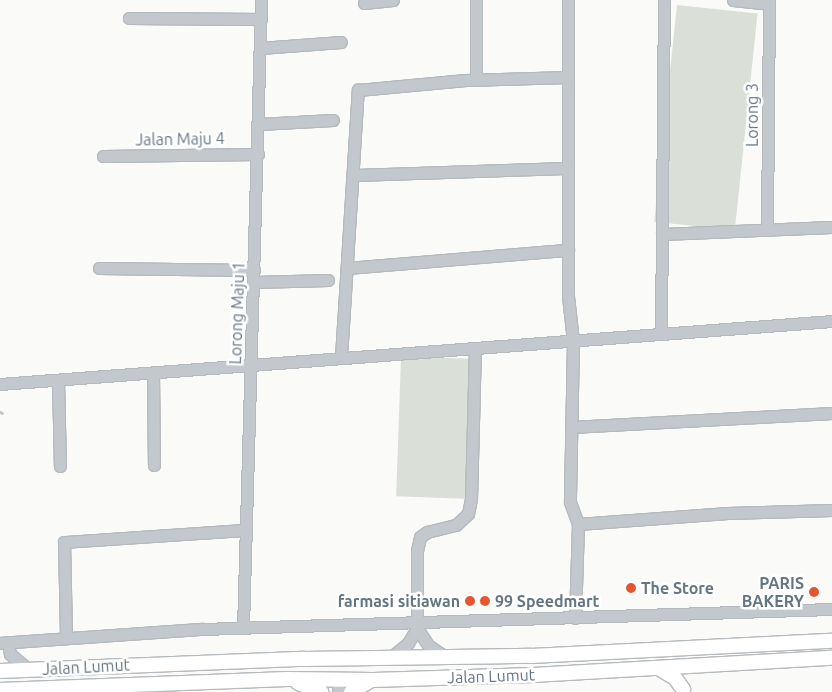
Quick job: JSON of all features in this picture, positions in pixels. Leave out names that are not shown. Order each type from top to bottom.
[{"type":"main road","name":"Jalan Lumut","points":[[0,671],[304,659],[388,660],[500,657],[832,641]]},
{"type":"main road","points":[[565,653],[568,663],[574,668],[595,672]]},
{"type":"main road","points":[[500,657],[524,660],[530,664],[534,675]]},
{"type":"main road","name":"Jalan Lumut","points":[[7,690],[96,689],[287,679],[338,686],[373,680],[534,675],[832,658]]},
{"type":"main road","points":[[304,659],[326,666],[338,686],[347,670],[372,659]]},
{"type":"main road","points":[[683,691],[689,674],[700,666]]},
{"type":"main road","points":[[659,669],[675,678],[683,691]]},
{"type":"main road","points":[[287,679],[320,692]]},
{"type":"main road","points":[[351,692],[373,680]]},
{"type":"street","name":"Lorong Maju 1","points":[[243,628],[261,0]]},
{"type":"street","points":[[364,3],[393,0]]},
{"type":"street","points":[[476,0],[476,80]]},
{"type":"street","points":[[568,0],[568,250],[572,341],[570,502],[578,524],[574,618]]},
{"type":"street","points":[[661,334],[664,0]]},
{"type":"street","points":[[733,0],[768,2]]},
{"type":"street","name":"Lorong 3","points":[[767,230],[768,2]]},
{"type":"street","points":[[129,18],[261,19]]},
{"type":"street","points":[[260,48],[341,42]]},
{"type":"street","points":[[341,357],[358,90],[476,80],[568,77]]},
{"type":"street","points":[[258,124],[333,120]]},
{"type":"street","name":"Jalan Maju 4","points":[[103,156],[258,154]]},
{"type":"street","points":[[353,176],[568,168]]},
{"type":"street","points":[[662,234],[832,227]]},
{"type":"street","points":[[347,268],[568,250]]},
{"type":"street","points":[[99,268],[254,270]]},
{"type":"street","points":[[254,282],[328,280]]},
{"type":"street","points":[[0,384],[832,321]]},
{"type":"street","points":[[388,660],[408,643],[417,625],[420,537],[427,532],[456,525],[464,520],[472,499],[475,348]]},
{"type":"street","points":[[153,373],[154,466]]},
{"type":"street","points":[[58,380],[60,466]]},
{"type":"street","points":[[572,427],[832,412]]},
{"type":"street","points":[[578,524],[728,513],[832,510]]},
{"type":"street","points":[[66,636],[64,542],[246,530]]},
{"type":"street","points":[[30,670],[10,654],[4,642],[66,636],[243,628],[417,625],[832,609]]},
{"type":"street","points":[[417,625],[428,645],[447,658]]},
{"type":"shaded area","points":[[677,5],[758,13],[735,230],[654,222]]},
{"type":"shaded area","points":[[401,356],[475,359],[470,499],[396,496]]},
{"type":"place","name":"The Store","points":[[631,588]]},
{"type":"place","name":"PARIS BAKERY","points":[[814,592]]},
{"type":"place","name":"farmasi sitiawan","points":[[470,601]]},
{"type":"place","name":"99 Speedmart","points":[[485,601]]}]
